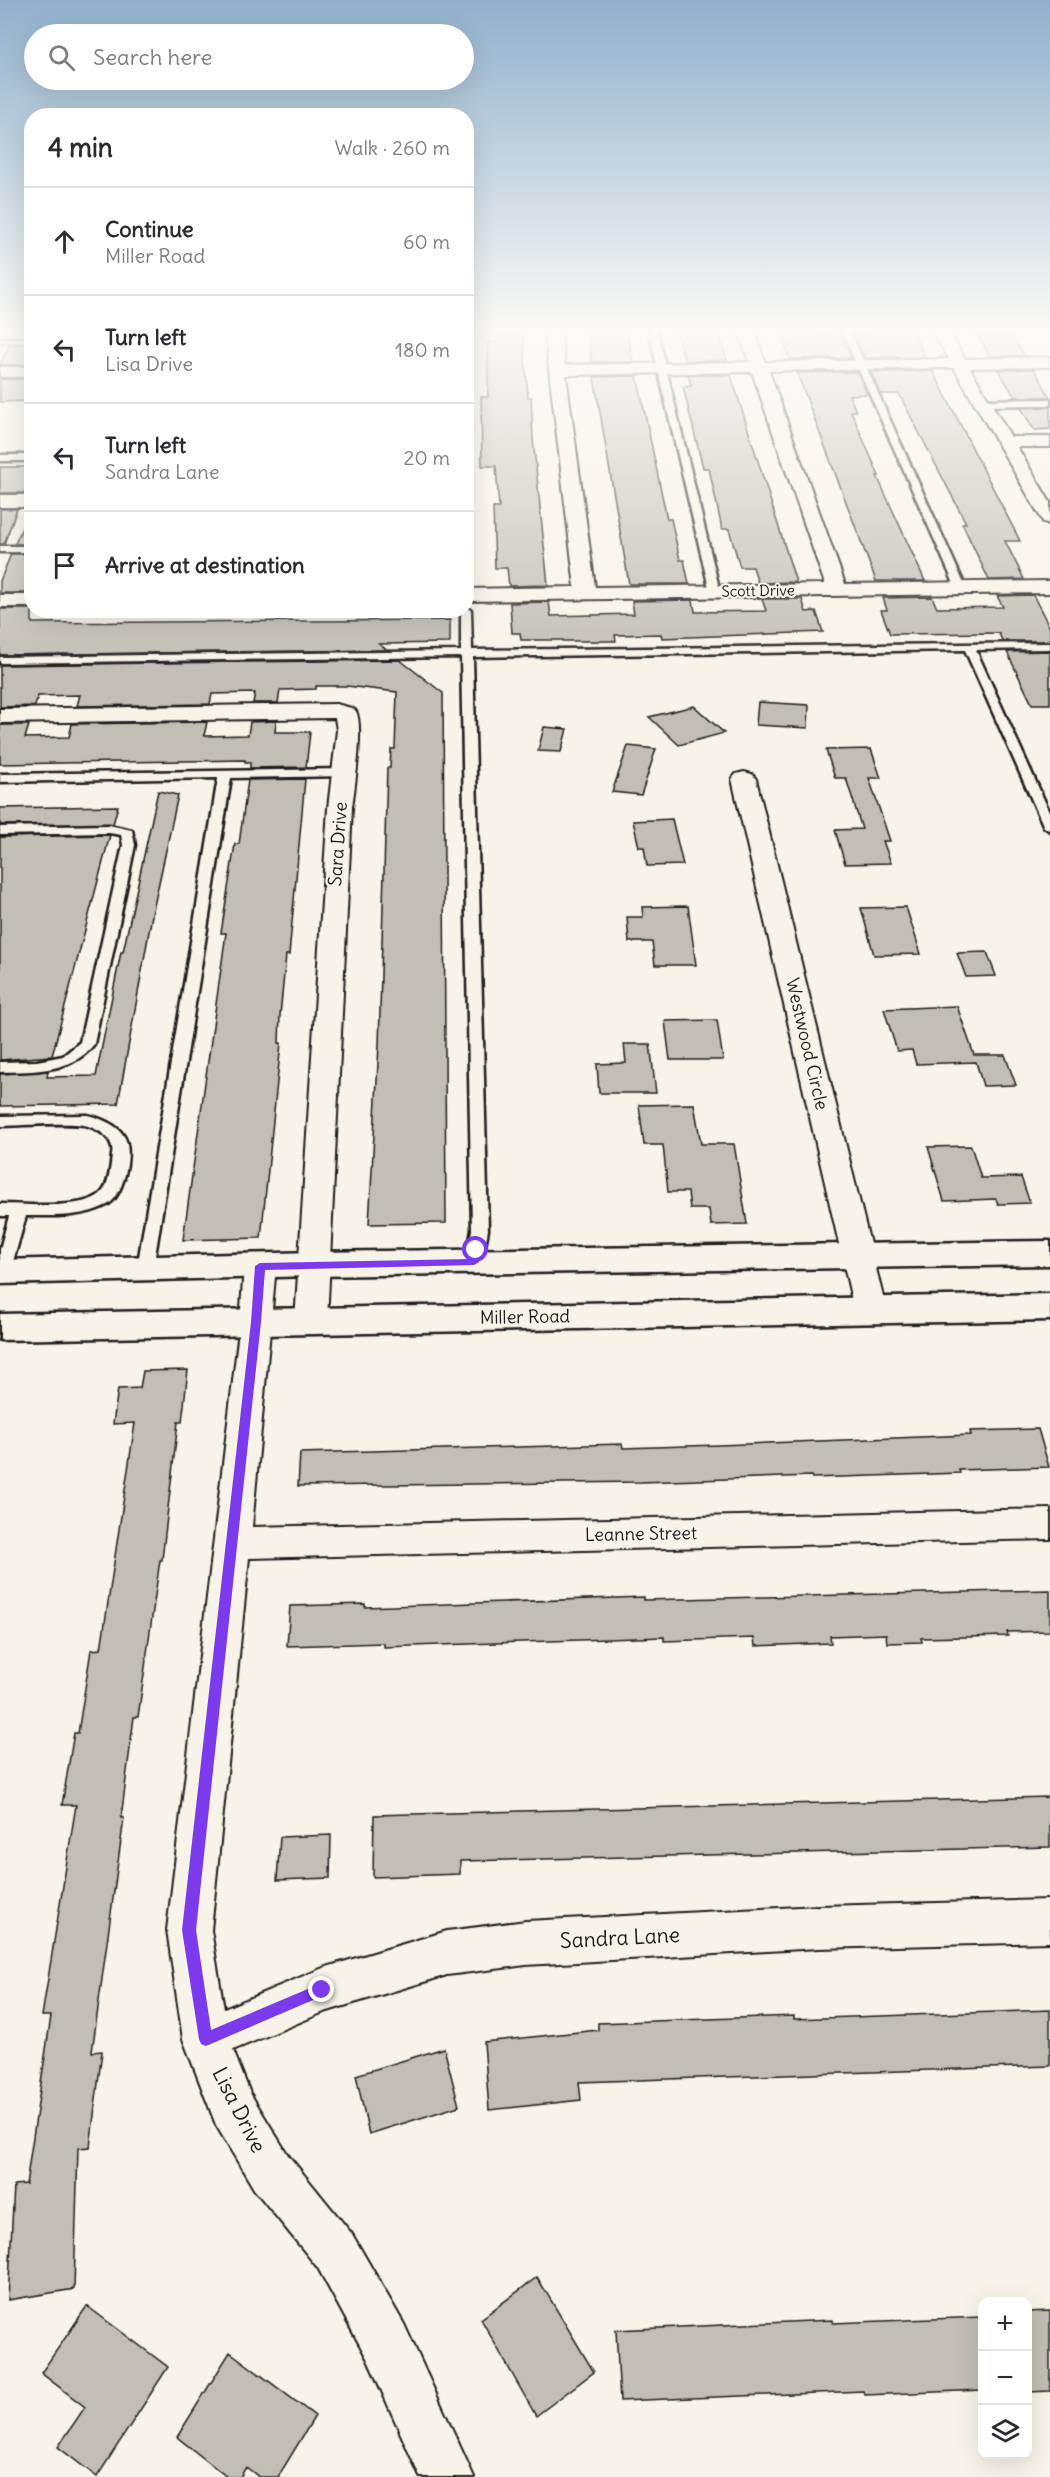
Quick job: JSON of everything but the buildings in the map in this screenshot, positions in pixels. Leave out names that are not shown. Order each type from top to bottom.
[{"type":"main road","points":[[1,1272],[314,1264],[1050,1253]]},
{"type":"main road","name":"Miller Road","points":[[0,1327],[1050,1307]]},
{"type":"street","points":[[567,443],[586,594]]},
{"type":"street","points":[[786,443],[837,590]]},
{"type":"street","points":[[1007,443],[1050,518]]},
{"type":"street","points":[[0,501],[24,501]]},
{"type":"street","name":"Scott Drive","points":[[474,595],[1050,587]]},
{"type":"street","points":[[0,601],[24,601]]},
{"type":"street","name":"Sara Drive","points":[[0,716],[337,711],[346,714],[348,721],[311,1321]]},
{"type":"street","name":"Westwood Circle","points":[[744,779],[870,1309]]},
{"type":"street","name":"Lisa Drive","points":[[260,1266],[256,1322],[189,1930],[206,2039],[233,2108],[266,2163],[335,2251],[386,2342],[447,2477]]},
{"type":"street","name":"Leanne Street","points":[[232,1544],[1050,1524]]},
{"type":"street","name":"Sandra Lane","points":[[206,2039],[322,1990],[447,1953],[526,1944],[819,1927],[1050,1921]]},
{"type":"lane","points":[[680,443],[715,592]]},
{"type":"lane","points":[[895,443],[961,588]]},
{"type":"lane","points":[[0,458],[24,458]]},
{"type":"lane","points":[[0,549],[24,549]]},
{"type":"lane","points":[[466,618],[480,1230],[474,1262]]},
{"type":"lane","points":[[0,660],[1050,646]]},
{"type":"lane","points":[[969,647],[1050,827]]},
{"type":"lane","points":[[0,777],[344,773]]},
{"type":"lane","points":[[145,1269],[225,774]]},
{"type":"lane","points":[[0,831],[110,829],[126,833],[129,845],[87,1044],[68,1060],[37,1066],[0,1067]]},
{"type":"lane","points":[[0,1121],[87,1120],[106,1128],[118,1139],[121,1152],[112,1192],[102,1201],[71,1210],[0,1210]]},
{"type":"lane","points":[[1,1272],[18,1210]]},
{"type":"route","points":[[322,1990],[206,2039],[189,1930],[256,1322],[260,1266],[474,1262],[476,1250]]}]
